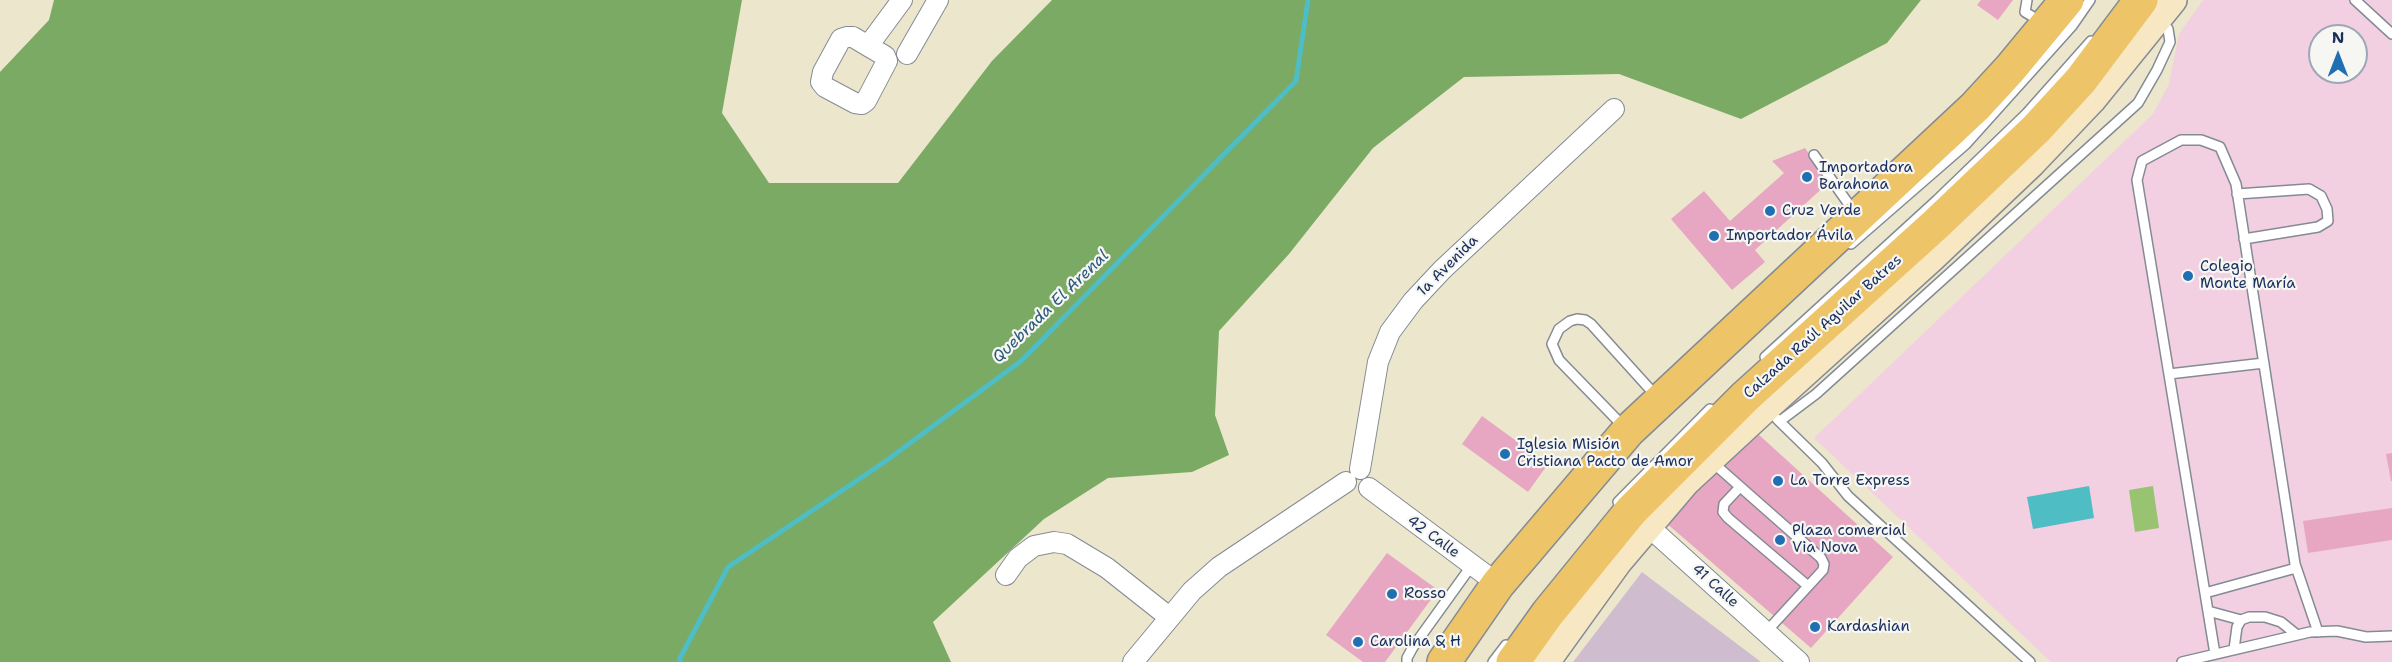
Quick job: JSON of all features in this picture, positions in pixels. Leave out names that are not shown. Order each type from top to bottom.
[{"type":"highway","points":[[1444,662],[1498,584],[1628,431],[1975,106],[2067,0]]},
{"type":"highway","name":"Calzada Raúl Aguilar Batres","points":[[1513,648],[1548,614],[1629,516],[1746,396],[1935,225],[2036,129],[2148,5]]},
{"type":"street","points":[[868,46],[902,0]]},
{"type":"street","points":[[907,54],[938,0]]},
{"type":"street","points":[[1546,662],[1618,562],[1629,516],[1686,482],[1710,460],[1773,414],[2032,163],[2092,100],[2148,5]]},
{"type":"street","name":"1a Avenida","points":[[1353,475],[1378,362],[1390,332],[1413,301],[1442,270],[1614,109]]},
{"type":"street","name":"42 Calle","points":[[1353,475],[1367,472],[1370,477],[1369,488],[1498,584]]},
{"type":"street","points":[[1133,662],[1192,591],[1219,567],[1353,475]]},
{"type":"street","name":"41 Calle","points":[[1629,516],[1799,662]]},
{"type":"street","points":[[1006,575],[1018,558],[1034,546],[1053,542],[1067,544],[1107,568],[1169,617]]},
{"type":"lane","points":[[2027,0],[2025,12],[2047,25]]},
{"type":"lane","points":[[1839,255],[1966,144],[2072,26],[2090,0]]},
{"type":"lane","points":[[2355,0],[2392,33]]},
{"type":"lane","points":[[2030,662],[1848,496],[1822,463],[1773,414],[1816,394],[2138,103],[2170,42],[2168,29],[2148,5]]},
{"type":"lane","points":[[1755,366],[1937,200],[2010,129],[2100,29]]},
{"type":"lane","points":[[2215,654],[2137,180],[2142,161],[2181,140],[2200,140],[2220,147],[2236,184],[2296,568],[2318,632]]},
{"type":"lane","points":[[1814,155],[1858,217]]},
{"type":"lane","points":[[2237,194],[2309,189],[2321,196],[2327,209],[2328,221],[2318,227],[2244,239]]},
{"type":"lane","points":[[1628,431],[1559,360],[1552,344],[1559,329],[1577,319],[1591,324],[1661,401]]},
{"type":"lane","points":[[2169,374],[2264,363]]},
{"type":"lane","points":[[1629,516],[1632,486],[1715,404]]},
{"type":"lane","points":[[1710,460],[1821,558],[1824,564],[1823,570],[1766,632]]},
{"type":"lane","points":[[1740,487],[1724,504],[1724,512],[1728,518],[1808,586]]},
{"type":"lane","points":[[1407,662],[1413,646],[1472,565]]},
{"type":"lane","points":[[2205,593],[2296,568]]},
{"type":"lane","points":[[2208,611],[2241,620],[2249,616],[2265,617],[2281,622],[2297,635]]},
{"type":"lane","points":[[2234,649],[2241,620]]},
{"type":"lane","points":[[2182,662],[2318,632],[2337,631],[2366,637],[2392,636]]},
{"type":"lane","points":[[1493,662],[1513,648]]},
{"type":"shaded area","name":"Colegio Monte María","points":[[2203,0],[2350,0],[2392,39],[2392,662],[2051,662],[1814,438],[2153,114],[2169,84],[2179,34]]},
{"type":"shaded area","points":[[2359,0],[2392,0],[2392,29]]},
{"type":"shaded area","points":[[1642,572],[1761,662],[1573,662]]},
{"type":"green space","points":[[54,0],[742,0],[722,113],[769,183],[898,183],[992,61],[1052,0],[1921,0],[1887,43],[1741,119],[1619,74],[1464,77],[1373,148],[1289,254],[1219,331],[1215,415],[1229,455],[1192,472],[1108,478],[1044,519],[933,622],[951,662],[0,662],[0,72],[49,20]]},
{"type":"green space","points":[[2153,486],[2159,528],[2135,532],[2129,490]]},
{"type":"water","points":[[2089,486],[2094,518],[2033,529],[2027,497]]},
{"type":"building","points":[[1981,0],[2013,0],[1998,20],[1977,5]]},
{"type":"building","points":[[1805,148],[1829,182],[1755,250],[1765,262],[1732,290],[1671,219],[1704,191],[1730,221],[1784,173],[1772,161]]},
{"type":"building","name":"Iglesia Misión Cristiana Pacto de Amor","points":[[1482,416],[1548,464],[1528,492],[1462,444]]},
{"type":"building","name":"Plaza comercial Via Nova","points":[[1757,433],[1893,557],[1811,648],[1665,522]]},
{"type":"building","points":[[2392,453],[2392,481],[2391,481],[2386,454]]},
{"type":"building","points":[[2392,508],[2392,540],[2308,553],[2303,521]]},
{"type":"building","points":[[1387,553],[1438,590],[1385,662],[1363,662],[1326,635]]},
{"type":"waterway","name":"Quebrada El Arenal","points":[[680,662],[680,658],[728,567],[883,463],[1021,361],[1296,81],[1308,0]]},
{"type":"place","name":"Importadora Barahona","points":[[1807,177]]},
{"type":"place","name":"Cruz Verde","points":[[1770,211]]},
{"type":"place","name":"Importador Ávila","points":[[1714,236]]},
{"type":"place","name":"Colegio Monte María","points":[[2188,276]]},
{"type":"place","name":"Iglesia Misión Cristiana Pacto de Amor","points":[[1505,454]]},
{"type":"place","name":"La Torre Express","points":[[1778,481]]},
{"type":"place","name":"Plaza comercial Via Nova","points":[[1780,540]]},
{"type":"place","name":"Rosso","points":[[1392,594]]},
{"type":"place","name":"Kardashian","points":[[1815,627]]},
{"type":"place","name":"Carolina & H","points":[[1358,642]]}]
